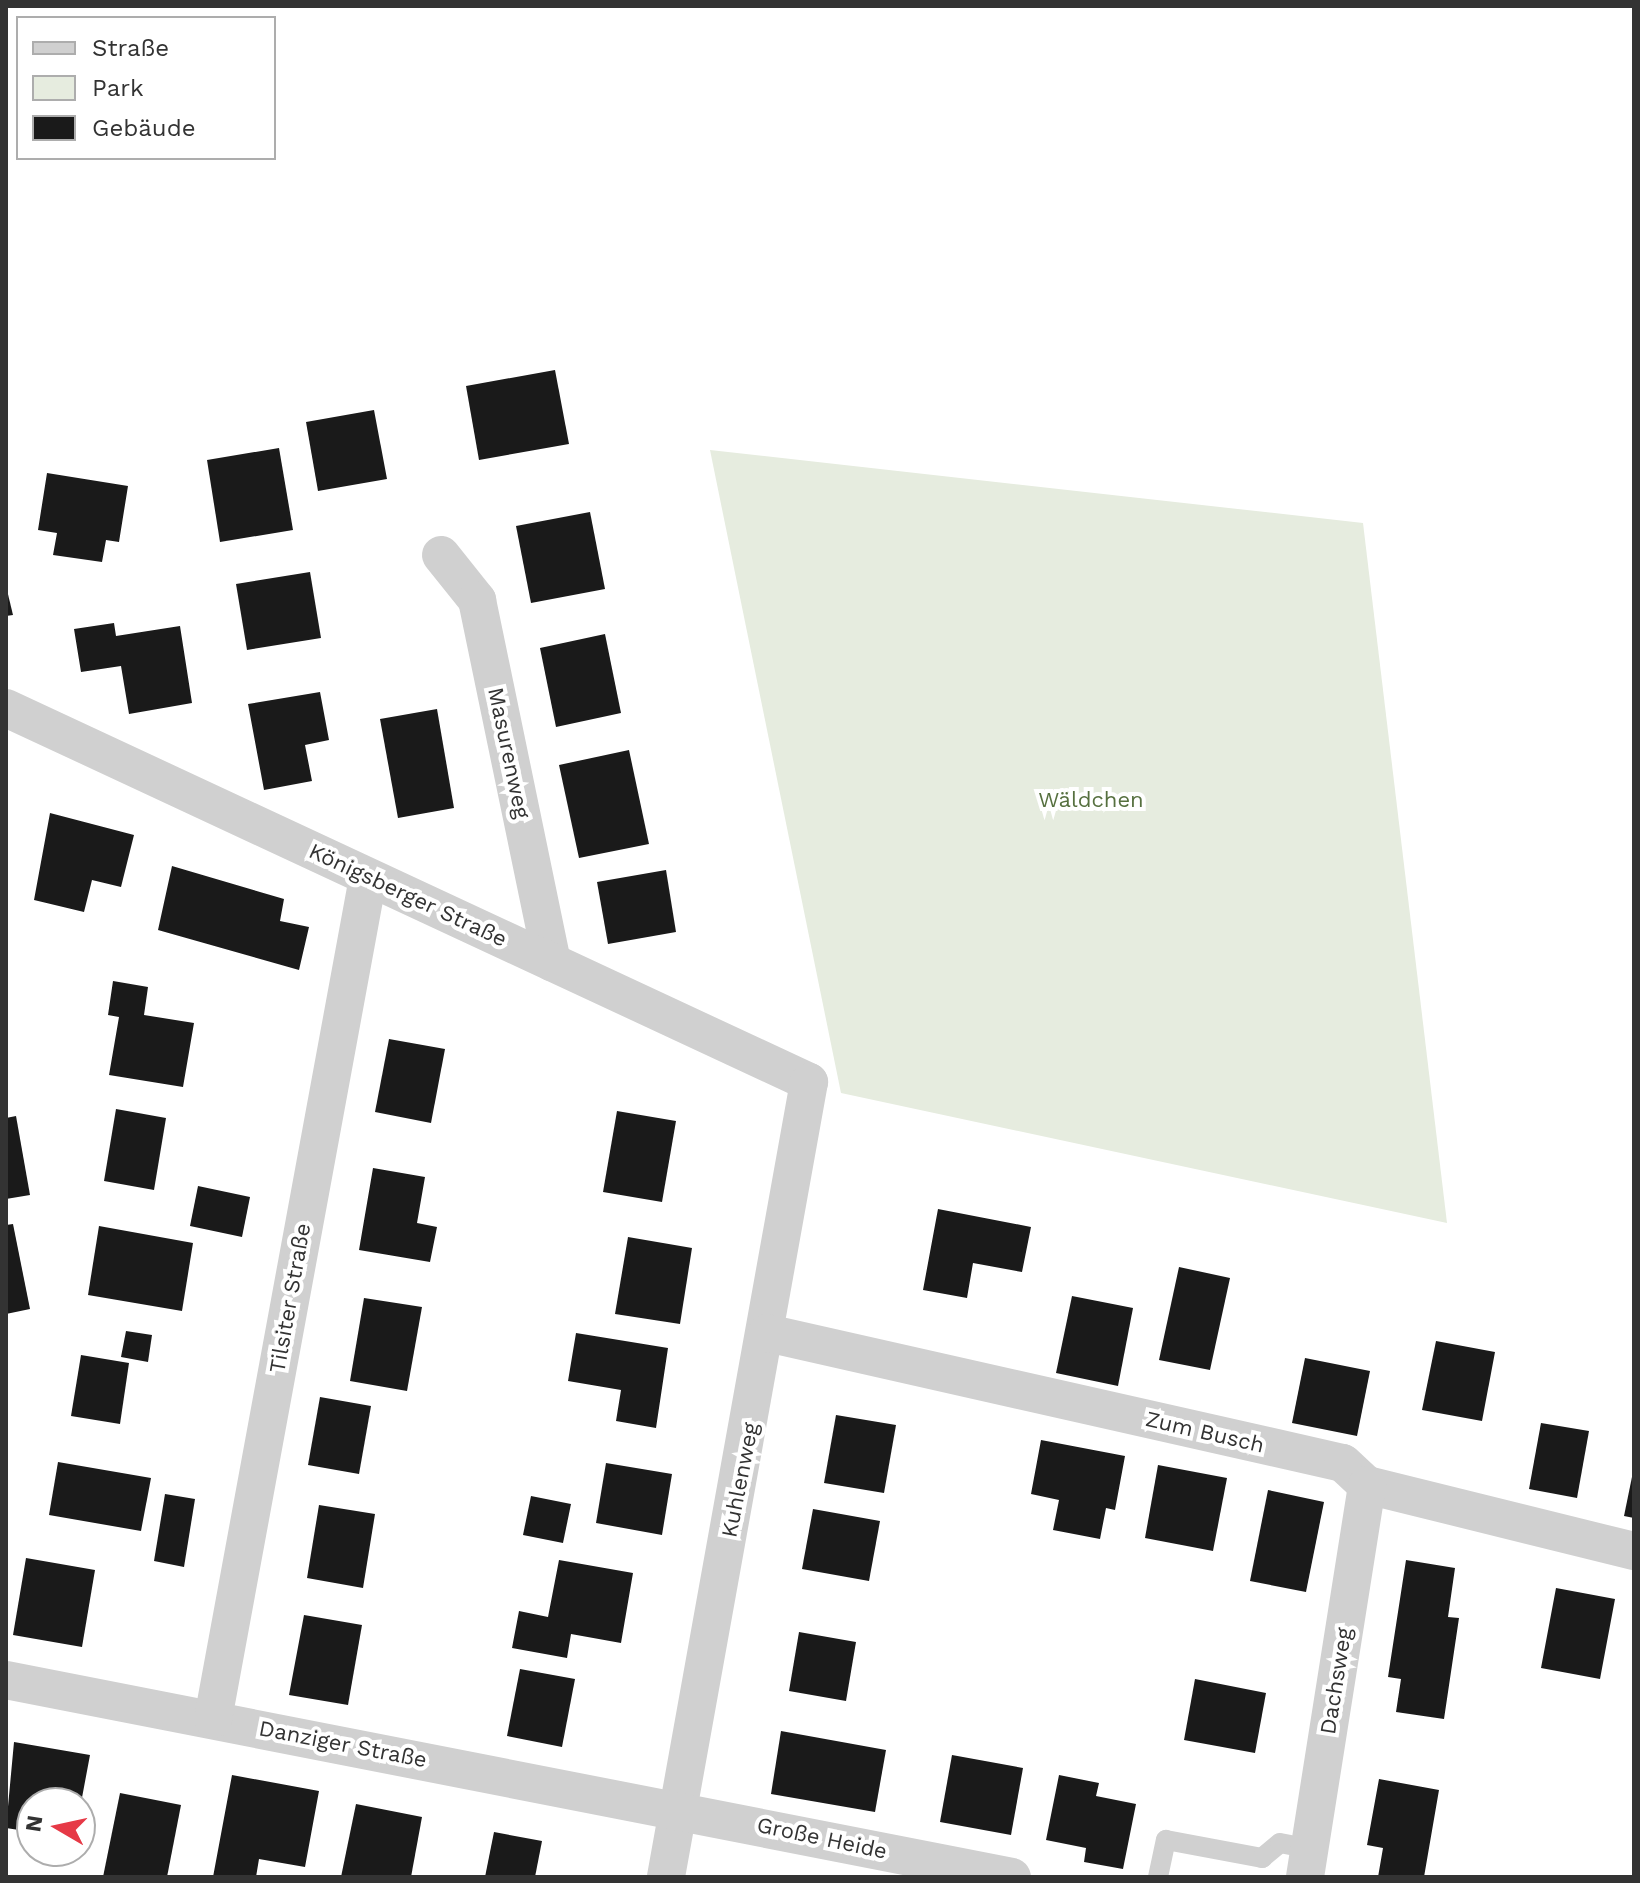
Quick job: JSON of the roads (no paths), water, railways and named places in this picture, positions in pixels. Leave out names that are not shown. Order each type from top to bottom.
[{"type":"street","name":"Masurenweg","points":[[441,555],[477,600],[552,962]]},
{"type":"street","name":"Königsberger Straße","points":[[6,708],[809,1082]]},
{"type":"street","name":"Tilsiter Straße","points":[[213,1719],[368,878]]},
{"type":"street","name":"Kuhlenweg","points":[[666,1877],[767,1333],[809,1082]]},
{"type":"street","name":"Zum Busch","points":[[767,1333],[1343,1463],[1367,1485],[1634,1551]]},
{"type":"street","name":"Dachsweg","points":[[1308,1863],[1367,1485]]},
{"type":"street","name":"Danziger Straße","points":[[6,1680],[679,1808]]},
{"type":"street","name":"Große Heide","points":[[679,1808],[1012,1877]]},
{"type":"lane","points":[[1158,1877],[1166,1840],[1262,1858],[1280,1843],[1308,1863]]},
{"type":"park label","name":"Wäldchen","points":[[1091,800]]}]
